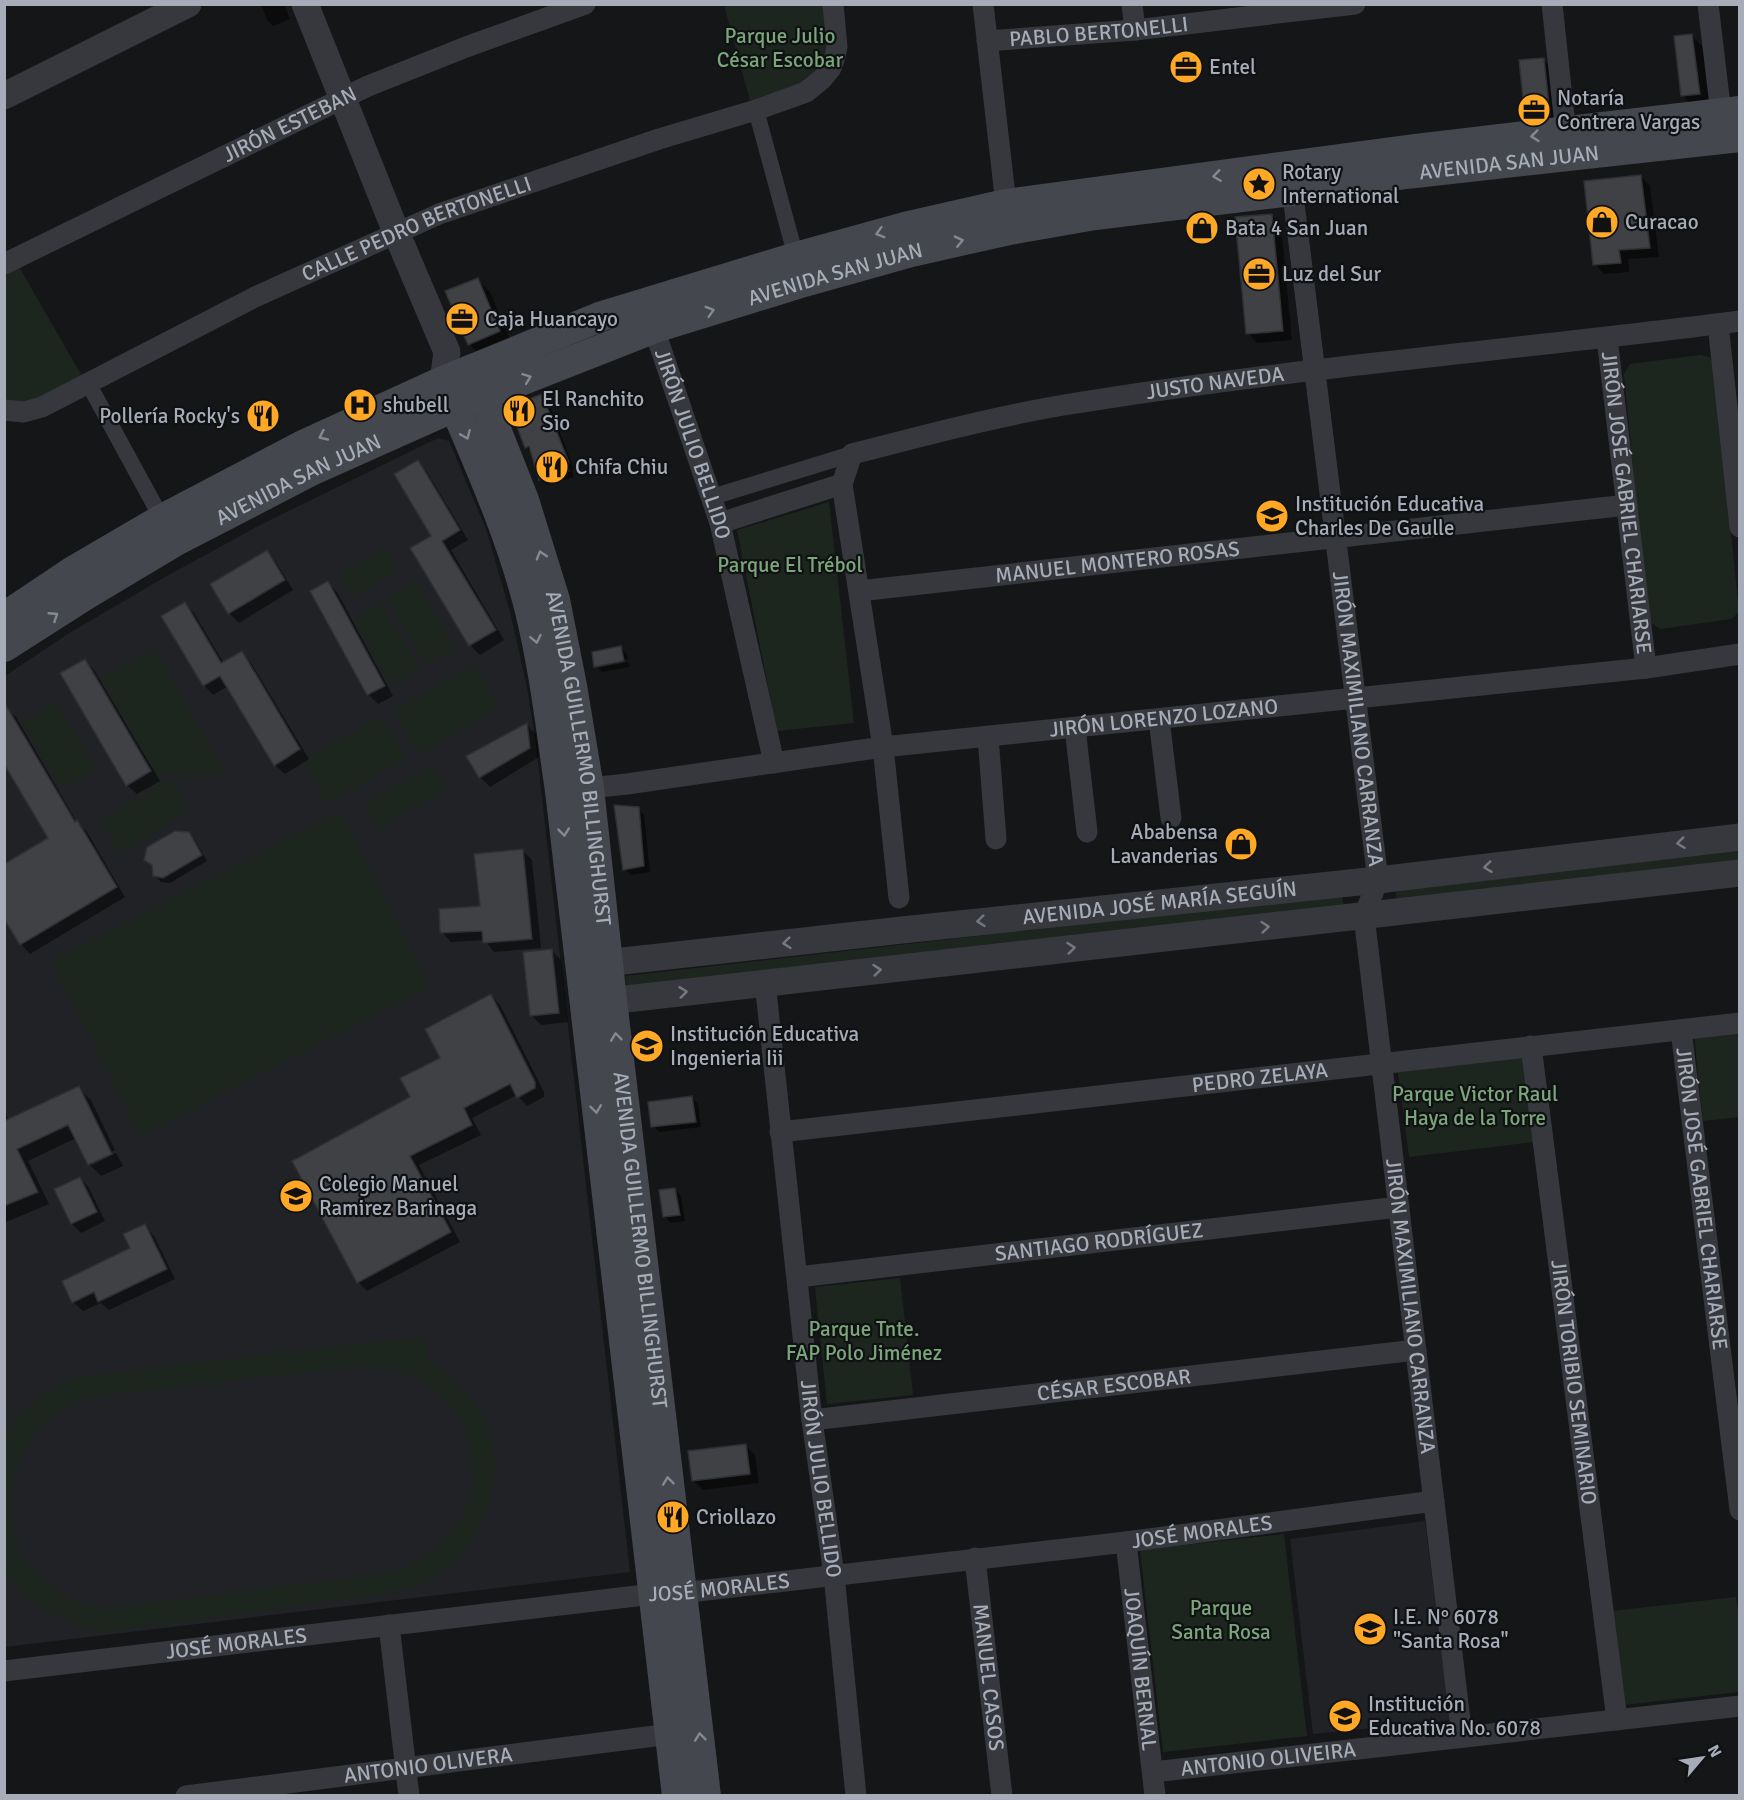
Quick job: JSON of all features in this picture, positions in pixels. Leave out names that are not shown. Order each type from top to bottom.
[{"type":"main road","name":"AVENIDA SAN JUAN","points":[[4,617],[73,571],[162,519],[301,447],[449,394],[796,257],[905,226],[1006,204],[1290,178],[1406,174],[1730,113]]},
{"type":"main road","name":"AVENIDA SAN JUAN","points":[[1567,145],[1740,137]]},
{"type":"main road","name":"AVENIDA SAN JUAN","points":[[650,315],[1009,230],[1095,216],[1290,178]]},
{"type":"main road","name":"AVENIDA GUILLERMO BILLINGHURST","points":[[477,382],[524,500],[555,600],[589,788],[608,963],[598,1002],[667,1593],[706,1796]]},
{"type":"main road","name":"AVENIDA SAN JUAN","points":[[4,647],[174,542],[313,470],[449,394]]},
{"type":"main road","name":"AVENIDA GUILLERMO BILLINGHURST","points":[[449,394],[498,510],[529,606],[546,692],[579,966],[598,1002]]},
{"type":"main road","name":"AVENIDA GUILLERMO BILLINGHURST","points":[[667,1593],[670,1734],[676,1796]]},
{"type":"street","points":[[4,96],[188,4]]},
{"type":"street","points":[[306,4],[396,232],[447,352],[449,394]]},
{"type":"street","name":"JIRÓN ESTEBAN","points":[[4,264],[344,97],[466,47],[585,4]]},
{"type":"street","name":"CALLE PEDRO BERTONELLI","points":[[14,411],[42,407],[255,297],[439,214],[565,170],[806,92],[831,68],[837,47],[833,4]]},
{"type":"street","points":[[983,4],[1006,204]]},
{"type":"street","points":[[1132,4],[1135,30]]},
{"type":"street","name":"PABLO BERTONELLI","points":[[987,41],[1135,30],[1355,4]]},
{"type":"street","points":[[1552,4],[1567,145]]},
{"type":"street","points":[[1708,4],[1730,113]]},
{"type":"street","points":[[756,110],[796,257]]},
{"type":"street","name":"JIRÓN MAXIMILIANO CARRANZA","points":[[1290,178],[1378,880],[1364,916],[1462,1737]]},
{"type":"street","name":"JIRÓN JULIO BELLIDO","points":[[650,315],[720,523],[774,763]]},
{"type":"street","name":"JUSTO NAVEDA","points":[[852,454],[958,427],[1064,405],[1315,369],[1607,338],[1740,321]]},
{"type":"street","points":[[1718,324],[1740,527]]},
{"type":"street","name":"JIRÓN JOSÉ GABRIEL CHARIARSE","points":[[1607,338],[1646,668]]},
{"type":"street","points":[[447,352],[477,382]]},
{"type":"street","points":[[88,382],[162,519]]},
{"type":"street","points":[[712,497],[852,454]]},
{"type":"street","points":[[852,454],[842,484],[883,747],[899,898]]},
{"type":"street","points":[[720,523],[842,484]]},
{"type":"street","name":"MANUEL MONTERO ROSAS","points":[[859,591],[1627,505]]},
{"type":"street","name":"JIRÓN LORENZO LOZANO","points":[[589,788],[883,747],[1646,668],[1740,654]]},
{"type":"street","points":[[1159,719],[1171,818]]},
{"type":"street","points":[[1075,728],[1087,832]]},
{"type":"street","points":[[988,737],[996,839]]},
{"type":"street","name":"AVENIDA JOSÉ MARÍA SEGUÍN","points":[[579,966],[1378,880],[1740,837]]},
{"type":"street","name":"AVENIDA JOSÉ MARÍA SEGUÍN","points":[[598,1002],[1740,873]]},
{"type":"street","name":"JIRÓN JULIO BELLIDO","points":[[765,982],[812,1420],[834,1575],[856,1796]]},
{"type":"street","name":"PEDRO ZELAYA","points":[[780,1132],[1740,1023]]},
{"type":"street","name":"JIRÓN JOSÉ GABRIEL CHARIARSE","points":[[1681,1029],[1740,1510]]},
{"type":"street","name":"JIRÓN TORIBIO SEMINARIO","points":[[1531,1046],[1617,1719]]},
{"type":"street","name":"SANTIAGO RODRÍGUEZ","points":[[798,1277],[1399,1207]]},
{"type":"street","name":"CÉSAR ESCOBAR","points":[[812,1420],[1416,1350]]},
{"type":"street","name":"JOSÉ MORALES","points":[[4,1671],[1126,1542],[1434,1501]]},
{"type":"street","name":"JOAQUÍN BERNAL","points":[[1126,1542],[1155,1796]]},
{"type":"street","name":"MANUEL CASOS","points":[[975,1558],[1002,1796]]},
{"type":"street","points":[[389,1625],[409,1796]]},
{"type":"street","name":"ANTONIO OLIVEIRA","points":[[1153,1772],[1740,1706]]},
{"type":"street","name":"ANTONIO OLIVERA","points":[[186,1796],[273,1790],[406,1768],[670,1734]]},
{"type":"shaded area","name":"Colegio Manuel Ramirez Barinaga","points":[[438,438],[449,441],[486,529],[510,612],[527,687],[536,745],[630,1572],[5,1647],[5,676],[71,632],[165,577],[260,525]]},
{"type":"shaded area","name":"I.E. N° 6078 \"Santa Rosa\"","points":[[1425,1521],[1450,1720],[1313,1734],[1290,1539]]},
{"type":"green space","name":"Parque Julio César Escobar","points":[[724,5],[826,5],[832,46],[815,78],[750,101]]},
{"type":"green space","points":[[18,265],[83,378],[28,404],[5,401],[4,273]]},
{"type":"green space","points":[[1700,355],[1709,357],[1714,365],[1739,612],[1731,619],[1661,629],[1651,623],[1647,612],[1624,374],[1630,364]]},
{"type":"green space","name":"Parque El Trébol","points":[[829,502],[854,723],[777,731],[737,530]]},
{"type":"green space","points":[[386,549],[398,572],[350,598],[338,575]]},
{"type":"green space","points":[[416,582],[455,648],[426,665],[387,599]]},
{"type":"green space","points":[[381,602],[420,668],[391,685],[352,619]]},
{"type":"green space","points":[[154,649],[226,774],[157,775],[102,679]]},
{"type":"green space","points":[[474,665],[498,708],[419,753],[394,710]]},
{"type":"green space","points":[[56,701],[96,769],[62,789],[22,721]]},
{"type":"green space","points":[[382,716],[406,759],[327,804],[302,761]]},
{"type":"green space","points":[[433,766],[446,790],[377,828],[364,804]]},
{"type":"green space","points":[[170,779],[189,811],[120,853],[101,821]]},
{"type":"green space","points":[[340,812],[430,986],[141,1136],[51,961]]},
{"type":"green space","points":[[1739,849],[1739,864],[1397,901],[1395,886]]},
{"type":"green space","points":[[1342,895],[1344,912],[627,989],[625,976]]},
{"type":"green space","points":[[1739,1030],[1739,1117],[1703,1121],[1694,1034]]},
{"type":"green space","name":"Parque Victor Raul Haya de la Torre","points":[[1523,1057],[1534,1142],[1409,1157],[1398,1072]]},
{"type":"green space","name":"Parque Tnte. FAP Polo Jiménez","points":[[900,1278],[913,1395],[827,1404],[815,1287]]},
{"type":"green space","points":[[426,1336],[429,1361],[466,1393],[478,1408],[489,1430],[495,1456],[491,1496],[475,1536],[457,1560],[440,1573],[400,1592],[100,1632],[45,1610],[12,1582],[4,1569],[5,1436],[18,1416],[42,1395],[83,1376]],"holes":[[[369,1365],[413,1376],[426,1382],[441,1394],[453,1407],[462,1423],[470,1450],[474,1481],[469,1502],[450,1534],[420,1560],[387,1573],[111,1608],[84,1604],[67,1597],[25,1561],[12,1525],[12,1489],[16,1471],[32,1438],[49,1419],[65,1408],[88,1397]]]},
{"type":"green space","name":"Parque Santa Rosa","points":[[1284,1534],[1307,1736],[1163,1752],[1140,1550]]},
{"type":"green space","points":[[1736,1597],[1740,1623],[1739,1692],[1623,1705],[1612,1611]]},
{"type":"building","points":[[1692,34],[1700,94],[1681,96],[1674,36]]},
{"type":"building","points":[[1544,58],[1550,115],[1525,117],[1519,60]]},
{"type":"building","points":[[1641,175],[1650,248],[1619,250],[1621,263],[1593,265],[1584,181]]},
{"type":"building","name":"Luz del Sur","points":[[1272,214],[1283,331],[1246,334],[1235,217]]},
{"type":"building","points":[[478,278],[500,331],[468,345],[445,291]]},
{"type":"building","points":[[542,394],[569,463],[567,464],[569,471],[539,480],[529,446],[525,448],[512,414],[516,404]]},
{"type":"building","points":[[418,460],[460,530],[442,541],[496,630],[469,646],[410,548],[431,536],[394,474]]},
{"type":"building","points":[[267,550],[285,580],[228,614],[210,584]]},
{"type":"building","points":[[328,581],[385,686],[367,695],[310,591]]},
{"type":"building","points":[[185,602],[221,663],[242,651],[300,749],[274,766],[220,676],[203,686],[161,616]]},
{"type":"building","points":[[621,646],[624,661],[594,667],[592,652]]},
{"type":"building","points":[[85,659],[151,771],[126,786],[60,673]]},
{"type":"building","points":[[4,702],[75,822],[77,820],[117,887],[20,945],[4,919],[4,864],[48,838],[4,764]]},
{"type":"building","points":[[527,723],[530,748],[479,778],[466,756]]},
{"type":"building","points":[[614,805],[639,807],[644,866],[623,870]]},
{"type":"building","points":[[175,831],[189,832],[202,855],[163,878],[153,876],[152,865],[144,860],[147,847]]},
{"type":"building","points":[[523,849],[532,939],[483,943],[482,931],[440,933],[439,909],[480,906],[474,854]]},
{"type":"building","points":[[552,949],[559,1013],[530,1016],[523,952]]},
{"type":"building","points":[[491,994],[535,1082],[535,1088],[517,1098],[510,1084],[464,1108],[472,1125],[410,1156],[451,1232],[357,1283],[292,1161],[410,1097],[400,1078],[440,1058],[425,1029]]},
{"type":"building","points":[[79,1086],[112,1154],[88,1165],[68,1125],[17,1149],[38,1192],[4,1206],[4,1121]]},
{"type":"building","points":[[692,1096],[696,1122],[651,1127],[648,1102]]},
{"type":"building","points":[[80,1177],[97,1212],[71,1224],[54,1189]]},
{"type":"building","points":[[675,1188],[680,1215],[663,1217],[659,1190]]},
{"type":"building","points":[[145,1224],[167,1269],[98,1302],[94,1292],[72,1303],[62,1281],[130,1248],[123,1234]]},
{"type":"building","points":[[746,1444],[750,1474],[692,1481],[688,1451]]},
{"type":"place","name":"Entel","points":[[1186,67]]},
{"type":"place","name":"Notaría Contrera Vargas","points":[[1534,110]]},
{"type":"place","name":"Rotary International","points":[[1259,184]]},
{"type":"place","name":"Curacao","points":[[1602,222]]},
{"type":"place","name":"Bata 4 San Juan","points":[[1202,228]]},
{"type":"place","name":"Luz del Sur","points":[[1259,274]]},
{"type":"place","name":"Caja Huancayo","points":[[462,319]]},
{"type":"place","name":"shubell","points":[[360,405]]},
{"type":"place","name":"El Ranchito Sio","points":[[519,411]]},
{"type":"place","name":"Pollería Rocky's","points":[[263,416]]},
{"type":"place","name":"Chifa Chiu","points":[[552,467]]},
{"type":"place","name":"Institución Educativa Charles De Gaulle","points":[[1272,516]]},
{"type":"place","name":"Ababensa Lavanderias","points":[[1241,844]]},
{"type":"place","name":"Institución Educativa Ingenieria Iii","points":[[647,1046]]},
{"type":"place","name":"Colegio Manuel Ramirez Barinaga","points":[[296,1196]]},
{"type":"place","name":"Criollazo","points":[[673,1517]]},
{"type":"place","name":"I.E. N° 6078 \"Santa Rosa\"","points":[[1370,1629]]},
{"type":"place","name":"Institución Educativa No. 6078","points":[[1345,1716]]}]
